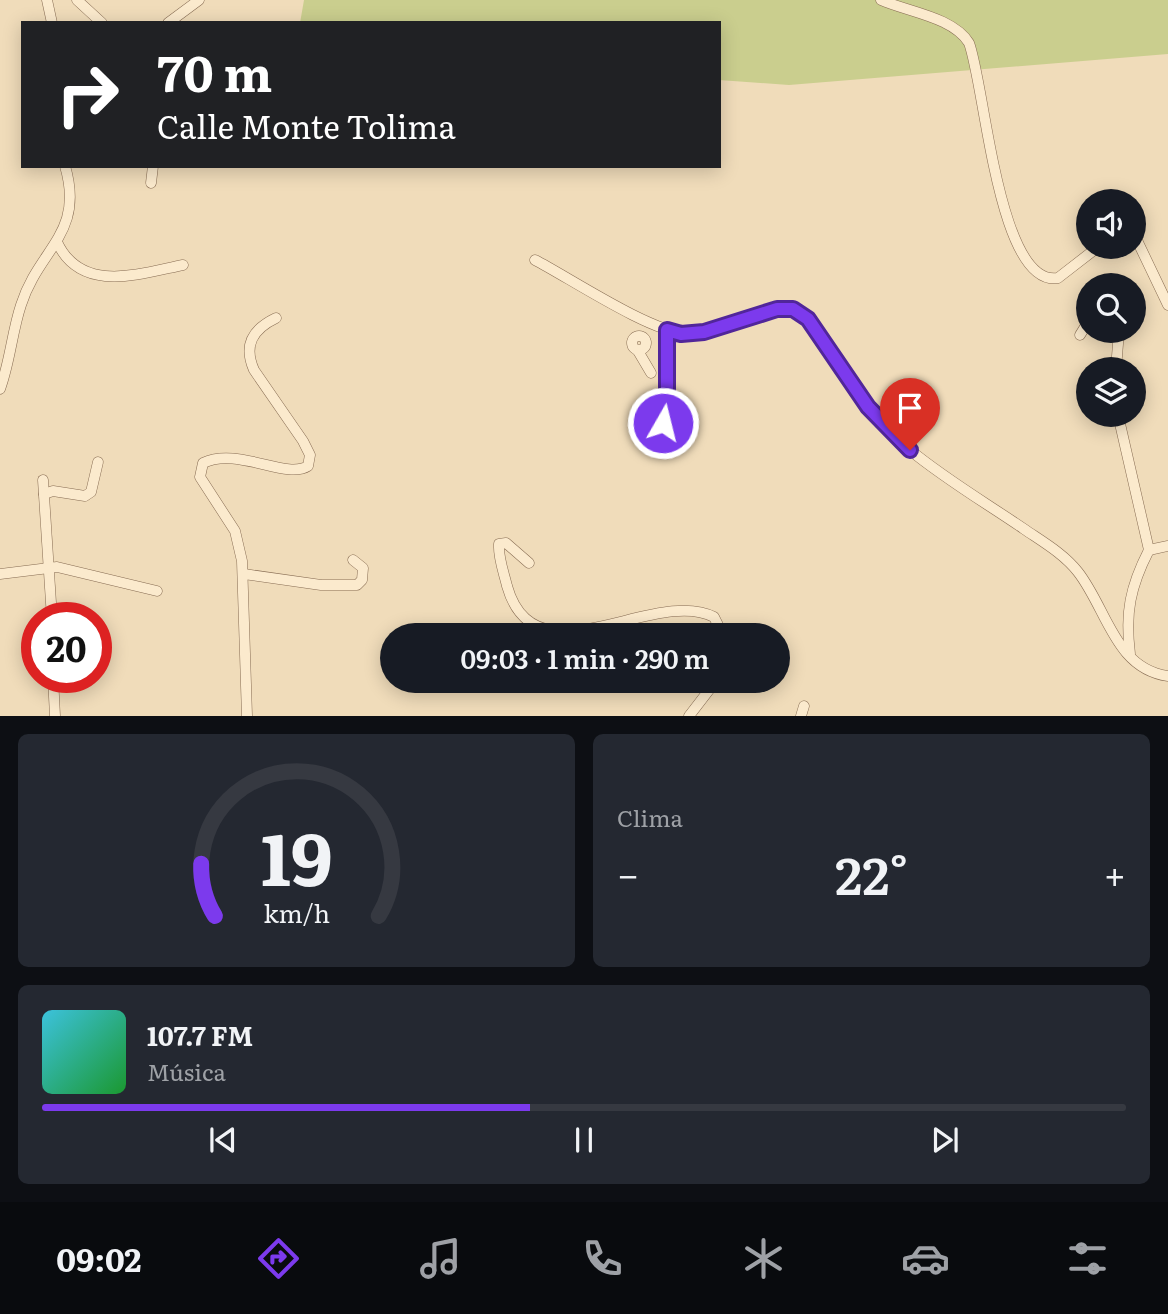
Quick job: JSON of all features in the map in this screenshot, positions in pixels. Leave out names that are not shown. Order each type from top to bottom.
[{"type":"street","points":[[47,0],[52,21]]},
{"type":"street","points":[[77,0],[100,21]]},
{"type":"street","points":[[881,0],[946,24],[957,30],[969,43],[1001,199],[1027,264],[1042,278],[1058,278],[1083,259]]},
{"type":"street","points":[[171,21],[196,1]]},
{"type":"street","points":[[0,389],[26,290],[57,242],[71,206],[66,168]]},
{"type":"street","points":[[151,183],[153,168]]},
{"type":"street","points":[[57,242],[65,257],[77,267],[105,278],[183,265]]},
{"type":"street","points":[[1146,259],[1168,305]]},
{"type":"street","points":[[535,260],[643,319],[681,334],[704,332],[777,309],[800,312],[808,319],[868,407],[895,436],[1071,564],[1086,583],[1118,646],[1130,654],[1144,670],[1168,676]]},
{"type":"street","points":[[247,716],[244,574],[235,531],[200,477],[203,463],[227,458],[299,470],[310,462],[303,441],[254,370],[249,355],[256,332],[276,318]]},
{"type":"street","points":[[643,319],[639,336],[634,338],[631,344],[651,373]]},
{"type":"street","points":[[650,437],[661,427],[666,415],[667,330]]},
{"type":"street","points":[[1121,427],[1149,550],[1134,580],[1131,594],[1127,626],[1130,654]]},
{"type":"street","points":[[44,494],[53,491],[85,496],[91,492],[98,462]]},
{"type":"street","points":[[43,480],[51,602]]},
{"type":"street","points":[[529,563],[506,543],[499,544],[502,566],[516,608],[535,623]]},
{"type":"street","points":[[1149,550],[1168,546]]},
{"type":"street","points":[[244,574],[321,585],[357,585],[362,580],[363,568],[353,560]]},
{"type":"street","points":[[0,574],[57,568],[157,592]]},
{"type":"street","points":[[616,623],[647,614],[692,610],[714,617],[717,623]]},
{"type":"street","points":[[54,693],[55,716]]},
{"type":"street","points":[[690,716],[707,693]]},
{"type":"green space","points":[[304,0],[1168,0],[1168,54],[789,85],[721,80],[721,21],[300,21]]},
{"type":"route","points":[[663,423],[667,402],[667,330],[681,334],[704,332],[784,308],[800,312],[808,319],[868,407],[910,450]]}]
